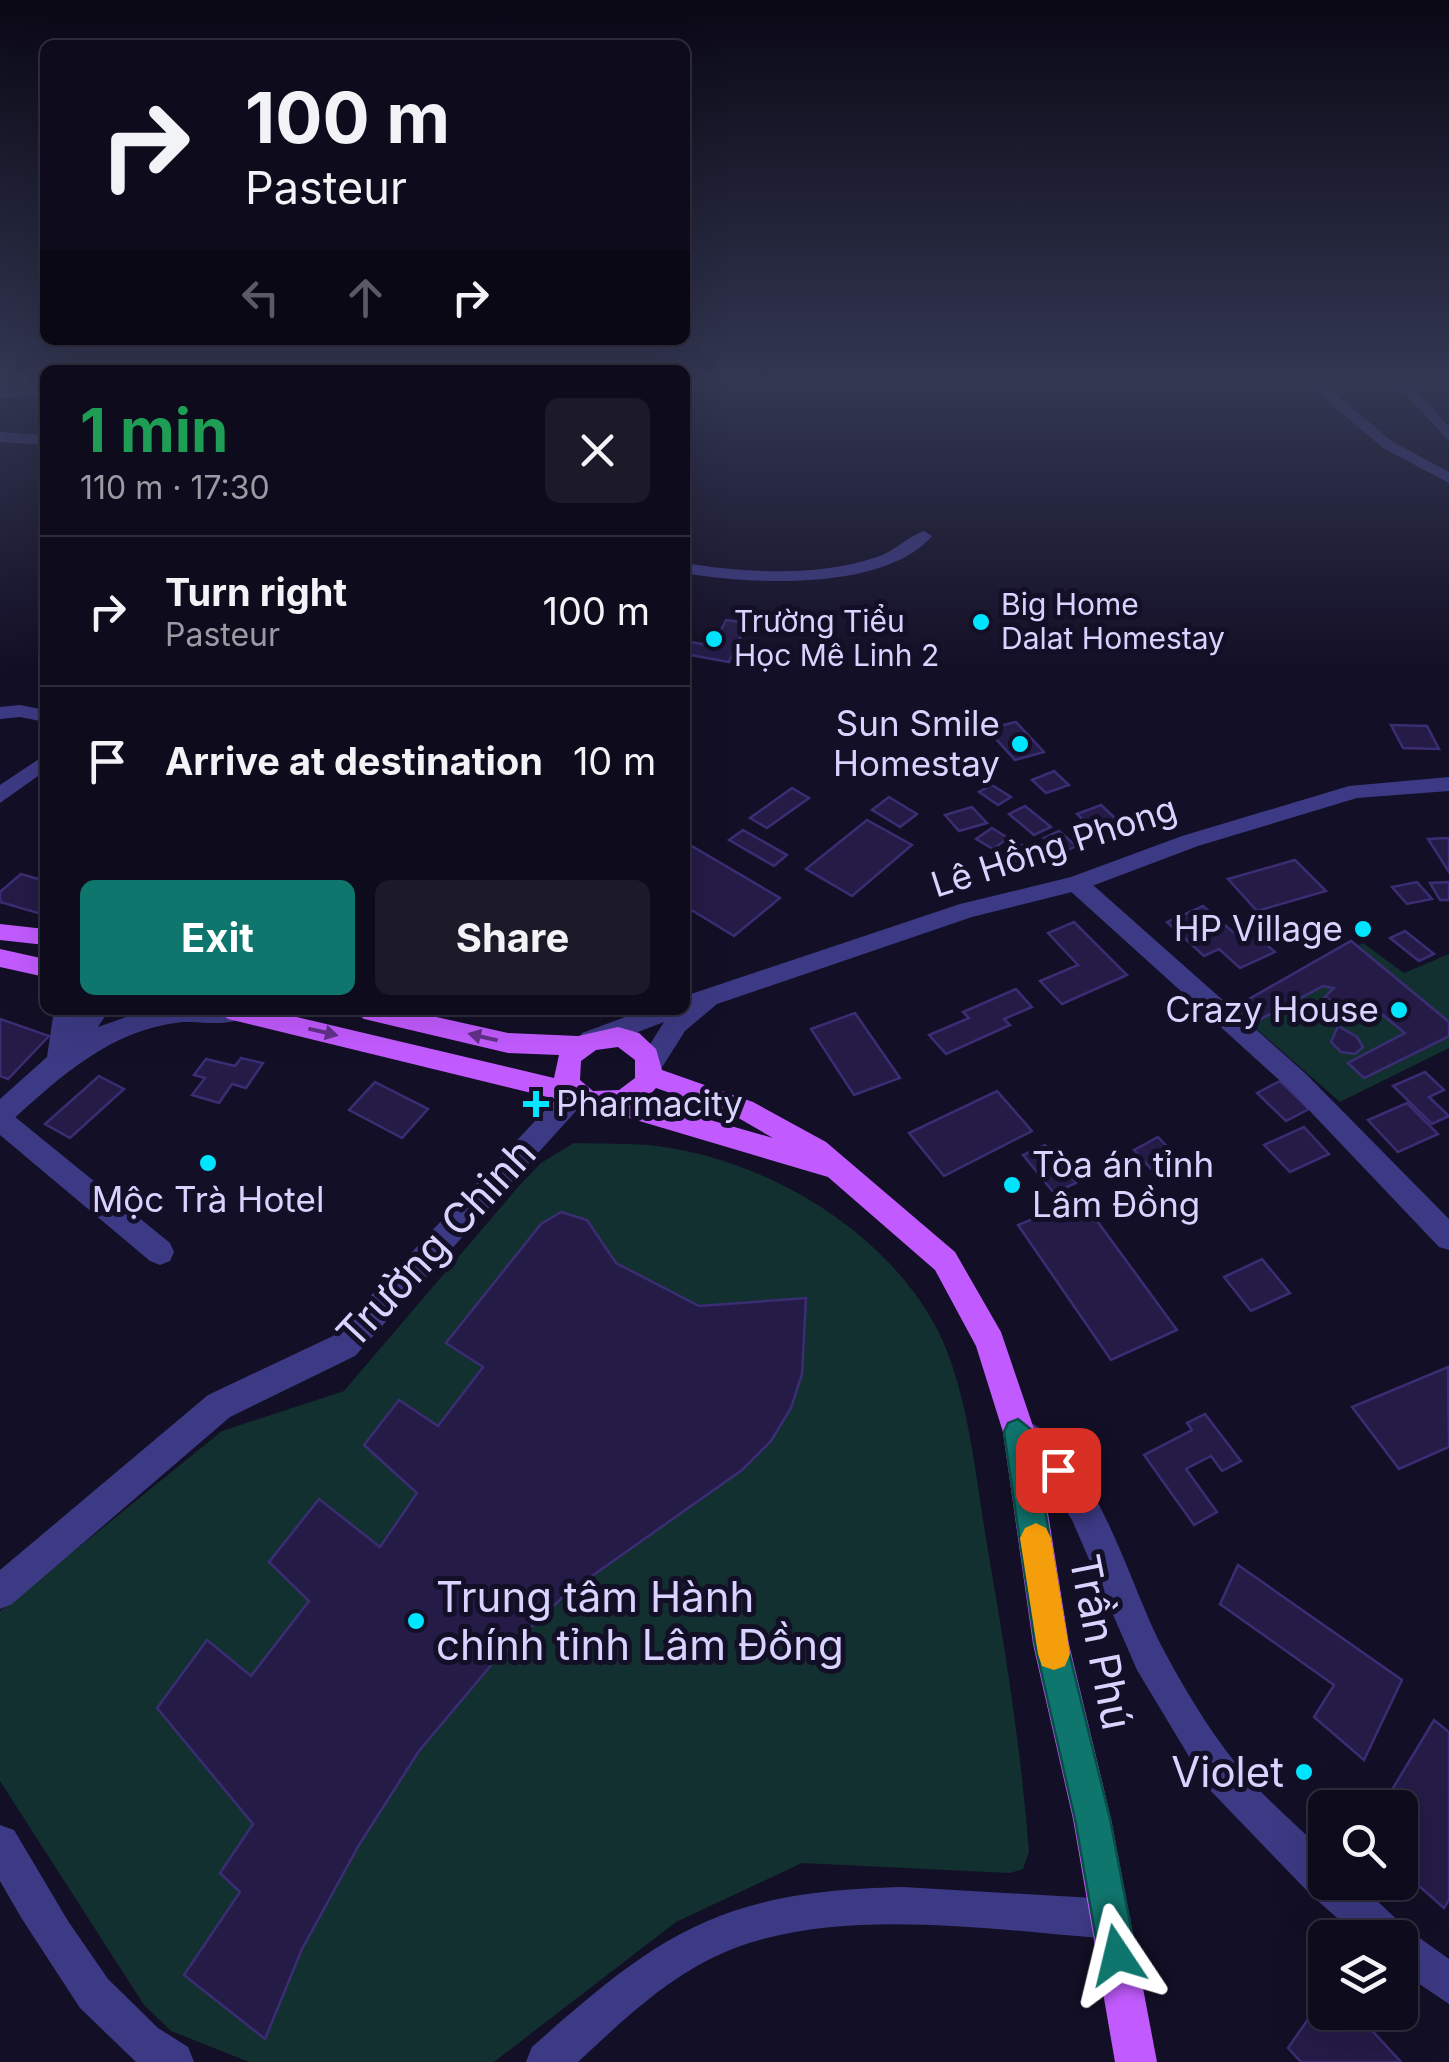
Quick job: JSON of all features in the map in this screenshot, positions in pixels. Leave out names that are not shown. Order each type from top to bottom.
[{"type":"main road","points":[[0,932],[40,936]]},
{"type":"main road","points":[[0,958],[40,967]]},
{"type":"main road","points":[[249,1015],[576,1094],[586,1100],[612,1103],[636,1094],[650,1070],[640,1047],[630,1040],[508,1043],[410,1015]]},
{"type":"main road","points":[[576,1094],[565,1074],[571,1054],[586,1042]]},
{"type":"main road","name":"Trần Phú","points":[[650,1070],[780,1127],[848,1174],[945,1261],[990,1342],[1018,1432],[1051,1644],[1111,1919],[1136,2062]]},
{"type":"main road","name":"Trần Phú","points":[[612,1103],[730,1135],[848,1174]]},
{"type":"street","points":[[690,569],[740,576],[828,571],[897,554],[924,536]]},
{"type":"street","points":[[0,713],[20,710],[40,715]]},
{"type":"street","points":[[0,796],[40,765]]},
{"type":"street","name":"Lê Hồng Phong","points":[[690,1002],[968,910],[1076,883],[1190,840],[1356,791],[1449,784]]},
{"type":"street","points":[[1076,883],[1296,1080],[1449,1238]]},
{"type":"street","points":[[690,1014],[722,991]]},
{"type":"street","points":[[59,1062],[65,1015]]},
{"type":"street","points":[[59,1062],[93,1015]]},
{"type":"street","points":[[155,1015],[97,1037],[59,1062],[0,1118],[160,1252]]},
{"type":"street","points":[[586,1042],[657,1015]]},
{"type":"street","points":[[650,1070],[676,1024],[689,1015]]},
{"type":"street","name":"Trường Chinh","points":[[0,1592],[219,1406],[344,1346],[576,1094]]},
{"type":"street","points":[[1018,1432],[1058,1470],[1084,1508],[1149,1658],[1221,1775],[1308,1864]]},
{"type":"street","points":[[0,1844],[108,2013],[148,2048],[173,2062]]},
{"type":"street","points":[[1347,1900],[1370,1920]]},
{"type":"street","points":[[547,2062],[635,1983],[703,1940],[761,1919],[833,1910],[909,1909],[1111,1919]]},
{"type":"street","points":[[1418,1960],[1449,1984]]},
{"type":"green space","points":[[1363,943],[1404,973],[1449,954],[1449,1048],[1340,1102],[1237,1012]]},
{"type":"green space","points":[[574,1143],[647,1145],[699,1154],[781,1184],[856,1232],[916,1295],[948,1354],[970,1435],[1017,1736],[1029,1852],[1023,1869],[1010,1873],[802,1863],[676,1922],[494,2062],[249,2062],[171,2031],[144,2005],[0,1781],[0,1611],[222,1431],[344,1391],[518,1187],[541,1163]]},
{"type":"building","points":[[726,620],[747,623],[729,662],[690,655],[690,642],[713,646]]},
{"type":"building","name":"Sun Smile Homestay","points":[[1016,722],[1044,752],[1015,760],[987,729]]},
{"type":"building","points":[[1391,725],[1427,726],[1439,749],[1403,748]]},
{"type":"building","points":[[1054,771],[1069,785],[1046,793],[1032,780]]},
{"type":"building","points":[[992,785],[1011,797],[998,805],[979,792]]},
{"type":"building","points":[[792,788],[809,798],[767,828],[750,818]]},
{"type":"building","points":[[889,797],[917,814],[900,827],[872,810]]},
{"type":"building","points":[[1101,805],[1127,829],[1102,838],[1077,814]]},
{"type":"building","points":[[1025,806],[1051,827],[1034,835],[1009,814]]},
{"type":"building","points":[[972,807],[987,823],[959,831],[945,815]]},
{"type":"building","points":[[867,820],[912,845],[852,896],[806,869]]},
{"type":"building","points":[[992,828],[1008,838],[993,849],[976,839]]},
{"type":"building","points":[[743,830],[787,855],[774,866],[729,840]]},
{"type":"building","points":[[1059,831],[1076,846],[1062,853],[1044,838]]},
{"type":"building","points":[[1449,838],[1449,872],[1428,839]]},
{"type":"building","points":[[690,845],[780,898],[734,936],[690,909]]},
{"type":"building","points":[[1022,845],[1037,860],[1021,866],[1007,851]]},
{"type":"building","points":[[1295,860],[1326,891],[1257,911],[1228,879]]},
{"type":"building","points":[[21,874],[40,880],[40,914],[0,902],[0,892]]},
{"type":"building","points":[[1417,882],[1432,899],[1407,904],[1392,887]]},
{"type":"building","points":[[1449,882],[1449,900],[1440,900],[1430,883]]},
{"type":"building","points":[[1203,906],[1241,939],[1253,933],[1275,952],[1240,968],[1219,949],[1204,956],[1167,922]]},
{"type":"building","points":[[1074,922],[1127,975],[1062,1004],[1040,981],[1078,965],[1048,933]]},
{"type":"building","points":[[1405,931],[1434,954],[1419,961],[1390,938]]},
{"type":"building","name":"Crazy House","points":[[1351,941],[1449,1022],[1449,1036],[1364,1078],[1348,1063],[1405,1033],[1379,1012],[1346,1009],[1325,997],[1334,988],[1323,986],[1255,1022],[1237,1006]]},
{"type":"building","name":"Crazy House","points":[[1351,941],[1449,1022],[1449,1036],[1364,1078],[1348,1063],[1405,1033],[1379,1012],[1346,1009],[1325,997],[1334,988],[1323,986],[1255,1022],[1237,1006]]},
{"type":"building","points":[[1016,989],[1032,1007],[1004,1019],[1010,1025],[946,1054],[929,1035],[969,1018],[963,1012]]},
{"type":"building","points":[[855,1013],[900,1078],[854,1095],[811,1029]]},
{"type":"building","points":[[0,1019],[49,1036],[8,1079],[0,1076]]},
{"type":"building","points":[[1338,1026],[1357,1037],[1363,1047],[1355,1054],[1341,1052],[1331,1042]]},
{"type":"building","points":[[241,1058],[263,1063],[246,1088],[232,1084],[219,1103],[192,1095],[205,1078],[194,1075],[206,1059],[235,1066]]},
{"type":"building","points":[[1425,1072],[1444,1090],[1429,1097],[1449,1116],[1432,1124],[1393,1086]]},
{"type":"building","points":[[99,1076],[124,1089],[70,1138],[45,1124]]},
{"type":"building","points":[[1280,1081],[1309,1109],[1286,1121],[1257,1093]]},
{"type":"building","points":[[375,1082],[428,1109],[402,1138],[349,1110]]},
{"type":"building","points":[[997,1091],[1032,1131],[944,1176],[909,1133]]},
{"type":"building","points":[[1407,1103],[1438,1134],[1398,1152],[1368,1120]]},
{"type":"building","points":[[1304,1127],[1329,1154],[1290,1172],[1264,1145]]},
{"type":"building","points":[[1158,1137],[1177,1157],[1153,1171],[1134,1150]]},
{"type":"building","points":[[1045,1145],[1076,1183],[1054,1193],[1023,1155]]},
{"type":"building","points":[[1081,1199],[1177,1330],[1111,1360],[1018,1225]]},
{"type":"building","name":"Trung tâm Hành chính tỉnh Lâm Đồng","points":[[561,1212],[587,1220],[616,1263],[699,1306],[806,1298],[802,1374],[791,1408],[771,1441],[742,1470],[565,1595],[492,1664],[419,1751],[359,1845],[302,1949],[265,2039],[184,1975],[240,1892],[220,1873],[253,1824],[157,1708],[207,1640],[251,1676],[309,1601],[269,1562],[319,1499],[380,1547],[417,1493],[364,1445],[399,1400],[438,1426],[483,1367],[446,1343],[541,1224]]},
{"type":"building","points":[[1262,1259],[1290,1293],[1251,1311],[1224,1277]]},
{"type":"building","points":[[1448,1367],[1449,1447],[1399,1469],[1352,1407]]},
{"type":"building","points":[[1205,1414],[1241,1461],[1222,1471],[1211,1456],[1186,1469],[1217,1512],[1194,1525],[1144,1455],[1192,1430],[1187,1423]]},
{"type":"building","points":[[1238,1565],[1402,1680],[1364,1760],[1314,1717],[1334,1685],[1220,1604]]},
{"type":"building","points":[[1434,1720],[1449,1732],[1449,1900],[1444,1908],[1418,1885],[1418,1790],[1392,1790]]},
{"type":"building","points":[[1308,2019],[1308,2030],[1372,2030],[1401,2062],[1301,2062],[1288,2048]]},
{"type":"slow traffic","points":[[1036,1538],[1054,1654]]},
{"type":"place","name":"Big Home Dalat Homestay","points":[[981,622]]},
{"type":"place","name":"Trường Tiểu Học Mê Linh 2","points":[[714,639]]},
{"type":"place","name":"Sun Smile Homestay","points":[[1020,744]]},
{"type":"place","name":"HP Village","points":[[1363,929]]},
{"type":"place","name":"Crazy House","points":[[1399,1010]]},
{"type":"place","name":"Pharmacity","points":[[536,1104]]},
{"type":"place","name":"Mộc Trà Hotel","points":[[208,1163]]},
{"type":"place","name":"Tòa án tỉnh Lâm Đồng","points":[[1012,1185]]},
{"type":"place","name":"Trung tâm Hành chính tỉnh Lâm Đồng","points":[[416,1621]]},
{"type":"place","name":"Violet","points":[[1304,1772]]},
{"type":"route","points":[[1058,1470],[1018,1432],[1051,1644],[1092,1819],[1117,1955]]}]
